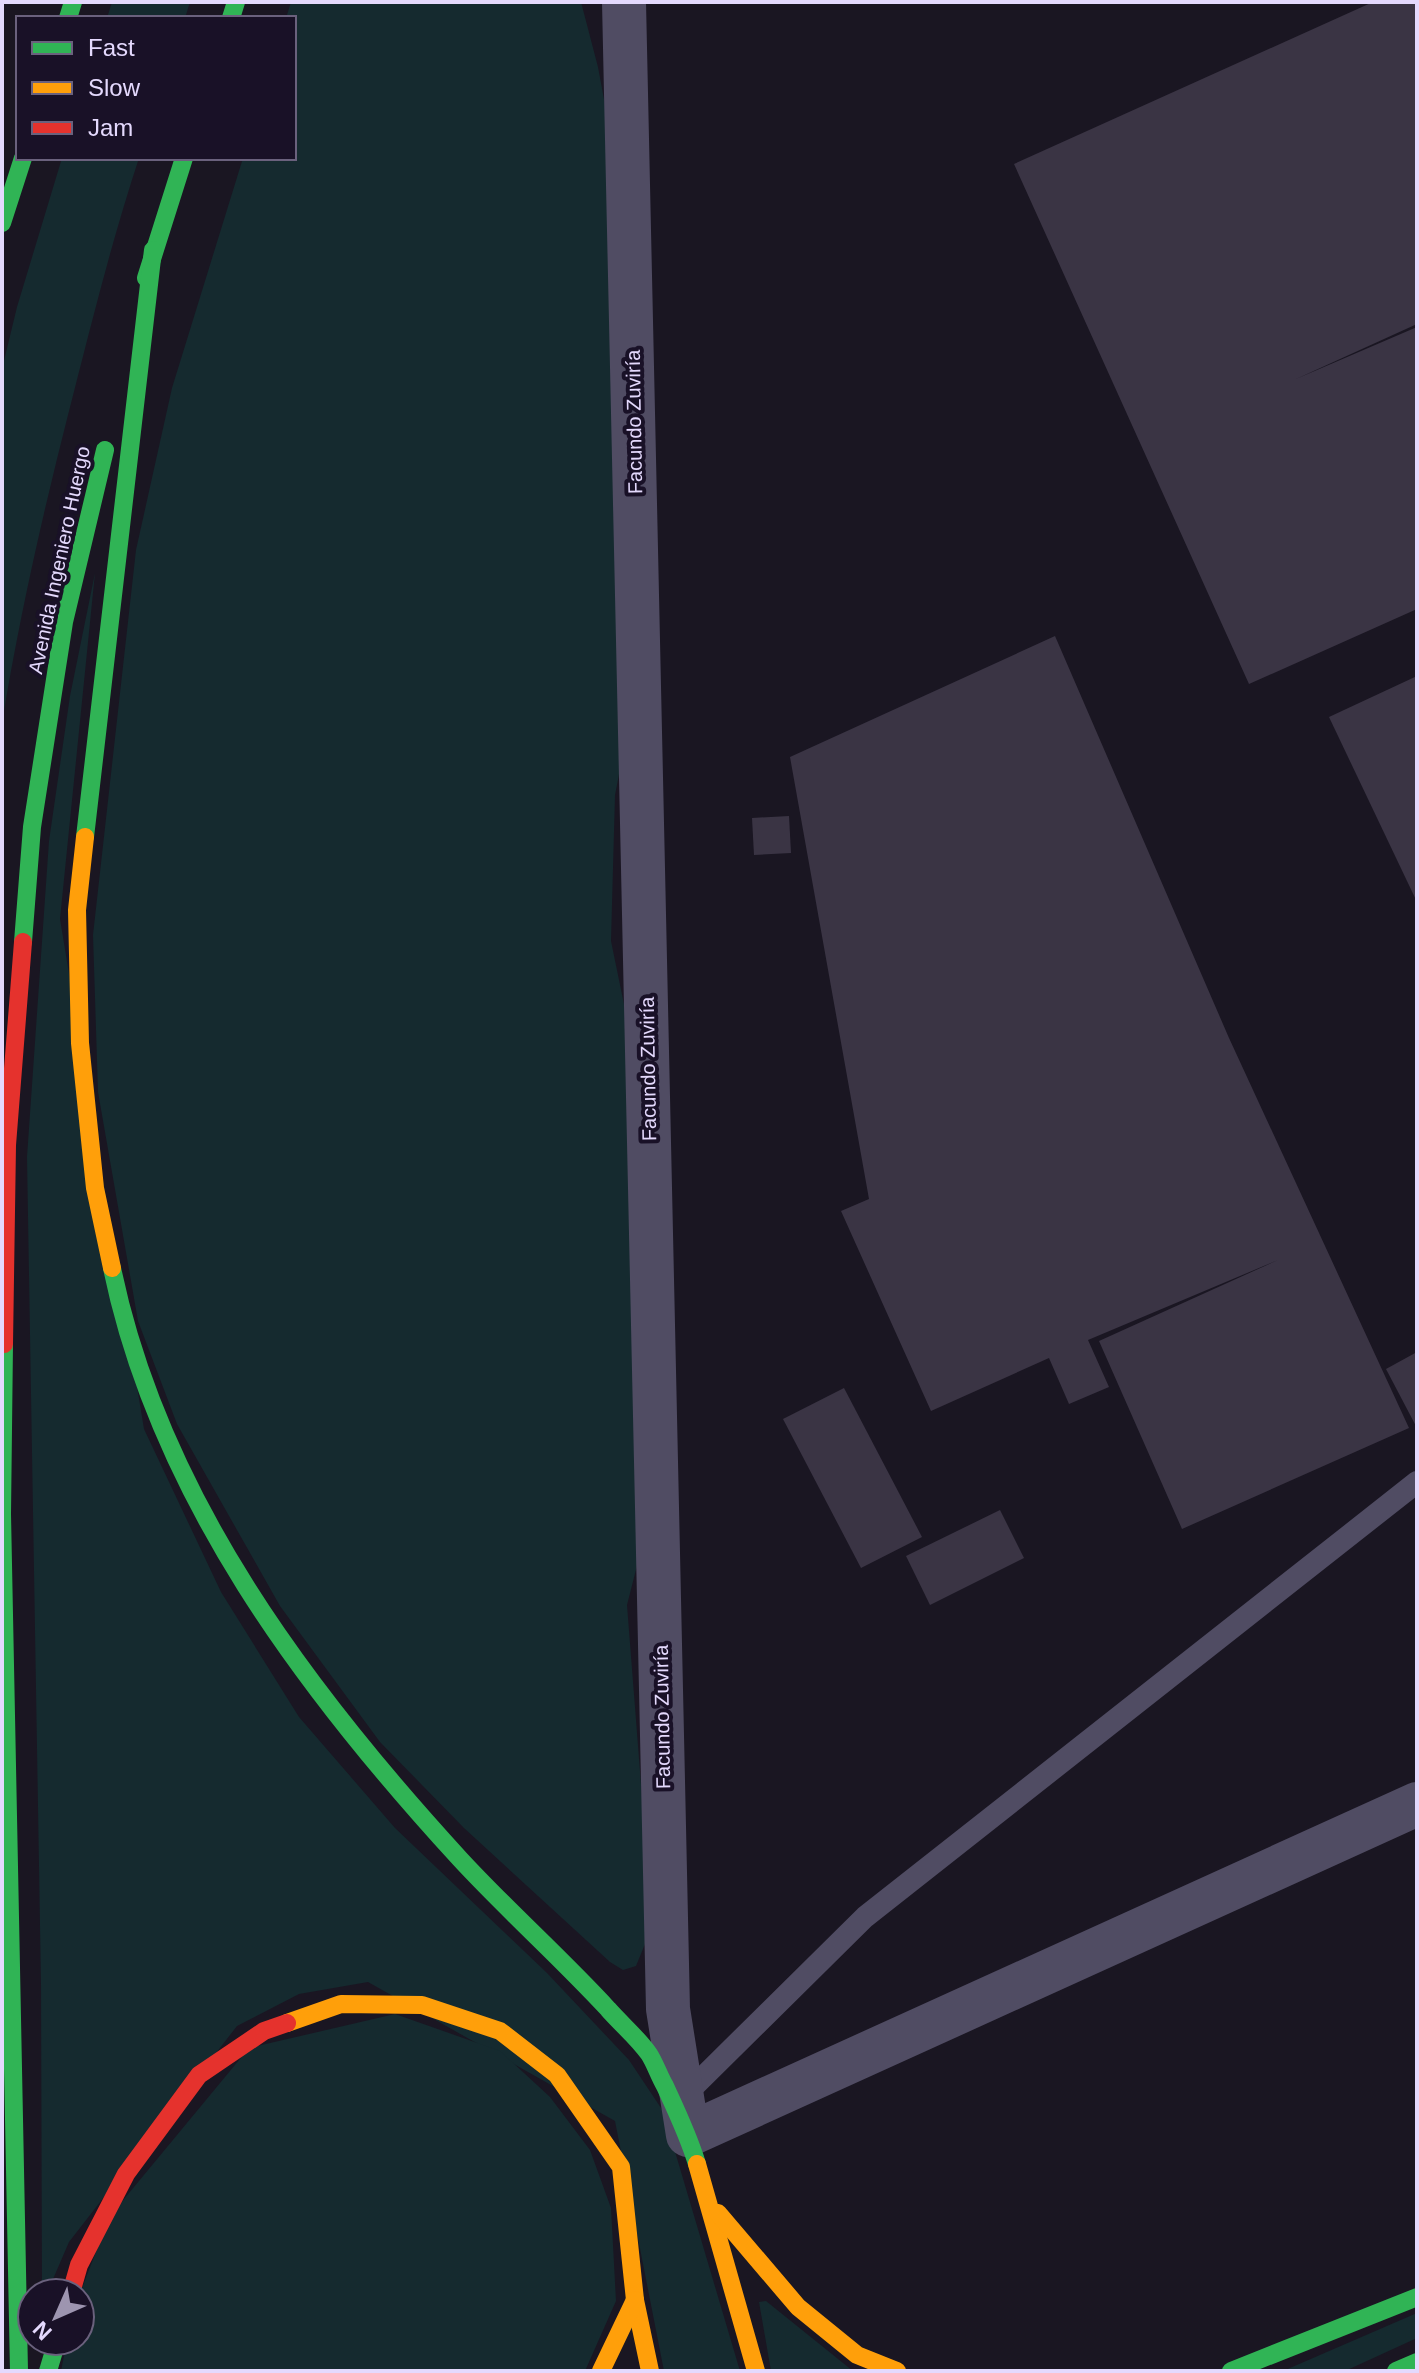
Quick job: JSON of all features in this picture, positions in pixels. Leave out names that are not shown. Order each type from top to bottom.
[{"type":"main road","points":[[2,223],[22,160]]},
{"type":"main road","points":[[116,405],[153,250],[183,160]]},
{"type":"main road","points":[[153,250],[77,910],[80,1043],[95,1188],[120,1308],[156,1415],[195,1497],[262,1615],[354,1737],[451,1849],[557,1954],[649,2054],[686,2116],[756,2371]]},
{"type":"main road","name":"Avenida Ingeniero Huergo","points":[[19,2371],[2,1514],[7,1145],[32,827],[64,622],[108,436]]},
{"type":"main road","points":[[76,2277],[126,2174],[199,2075],[264,2031],[341,2004],[422,2005],[500,2031],[557,2075],[621,2167],[635,2300],[650,2371]]},
{"type":"main road","points":[[711,2205],[798,2307],[857,2355],[897,2371]]},
{"type":"main road","points":[[1231,2371],[1417,2297]]},
{"type":"main road","points":[[601,2371],[635,2300]]},
{"type":"main road","points":[[1396,2371],[1417,2362]]},
{"type":"street","name":"Facundo Zuviría","points":[[624,2],[668,2009],[686,2116]]},
{"type":"street","points":[[686,2116],[1417,1804]]},
{"type":"lane","points":[[686,2116],[865,1917],[1417,1482]]},
{"type":"green space","points":[[112,2],[190,2],[186,16],[108,16]]},
{"type":"green space","points":[[291,2],[581,2],[598,67],[619,180],[626,739],[615,795],[611,941],[634,1053],[643,1542],[627,1605],[650,1899],[645,1944],[636,1966],[623,1970],[610,1962],[464,1828],[380,1742],[280,1606],[177,1424],[138,1321],[98,1092],[93,935],[136,550],[172,388],[242,160],[296,160],[296,16],[287,16]]},
{"type":"green space","points":[[61,160],[138,160],[101,286],[49,492],[23,607],[2,723],[2,369],[17,307]]},
{"type":"green space","points":[[95,573],[60,919],[144,1429],[221,1592],[299,1717],[395,1828],[547,1973],[629,2060],[663,2111],[740,2371],[664,2371],[615,2121],[368,1982],[299,1994],[237,2026],[69,2242],[54,2277],[42,2277],[41,1984],[27,1157],[49,841],[70,696]]},
{"type":"green space","points":[[395,2014],[500,2051],[550,2097],[590,2150],[611,2208],[616,2301],[585,2371],[61,2371],[64,2357],[96,2357],[96,2277],[86,2277],[110,2216],[249,2048]]},
{"type":"green space","points":[[766,2301],[853,2371],[771,2371],[759,2302]]},
{"type":"green space","points":[[1417,2313],[1417,2338],[1345,2371],[1283,2371]]},
{"type":"building","points":[[1373,2],[1417,2],[1417,324],[1296,379],[1417,327],[1417,609],[1249,684],[1014,164]]},
{"type":"building","points":[[1055,636],[1229,1038],[1409,1428],[1182,1529],[1099,1341],[1278,1260],[1088,1340],[1109,1387],[1069,1404],[1049,1358],[931,1411],[841,1211],[869,1199],[790,757]]},
{"type":"building","points":[[1417,676],[1417,902],[1329,717]]},
{"type":"building","points":[[789,816],[791,853],[754,855],[752,818]]},
{"type":"building","points":[[1417,1352],[1417,1428],[1386,1369]]},
{"type":"building","points":[[844,1388],[922,1537],[861,1568],[783,1419]]},
{"type":"building","points":[[1000,1510],[1024,1558],[930,1605],[906,1556]]},
{"type":"traffic: fast","points":[[69,16],[73,2]]},
{"type":"traffic: fast","points":[[232,16],[236,2]]},
{"type":"traffic: fast","points":[[2,223],[22,160]]},
{"type":"traffic: fast","points":[[146,278],[183,160]]},
{"type":"traffic: fast","points":[[85,837],[153,250]]},
{"type":"traffic: fast","points":[[23,942],[32,827],[64,622],[105,450]]},
{"type":"traffic: fast","points":[[112,1268],[134,1352],[164,1433],[202,1511],[246,1586],[294,1658],[402,1794],[478,1878],[645,2048],[678,2115],[697,2164]]},
{"type":"traffic: fast","points":[[4,1344],[2,1514],[19,2371]]},
{"type":"traffic: fast","points":[[1231,2371],[1417,2297]]},
{"type":"traffic: fast","points":[[48,2371],[52,2357]]},
{"type":"traffic: fast","points":[[1396,2371],[1417,2362]]},
{"type":"traffic: slow","points":[[85,837],[77,910],[80,1043],[95,1188],[112,1268]]},
{"type":"traffic: slow","points":[[287,2023],[341,2004],[422,2005],[500,2031],[557,2075],[621,2167],[635,2300],[650,2371]]},
{"type":"traffic: slow","points":[[697,2164],[756,2371]]},
{"type":"traffic: slow","points":[[718,2213],[798,2307],[857,2355],[897,2371]]},
{"type":"traffic: slow","points":[[601,2371],[635,2300]]},
{"type":"traffic: jam","points":[[4,1344],[7,1145],[23,942]]},
{"type":"traffic: jam","points":[[76,2277],[126,2174],[199,2075],[264,2031],[287,2023]]}]
